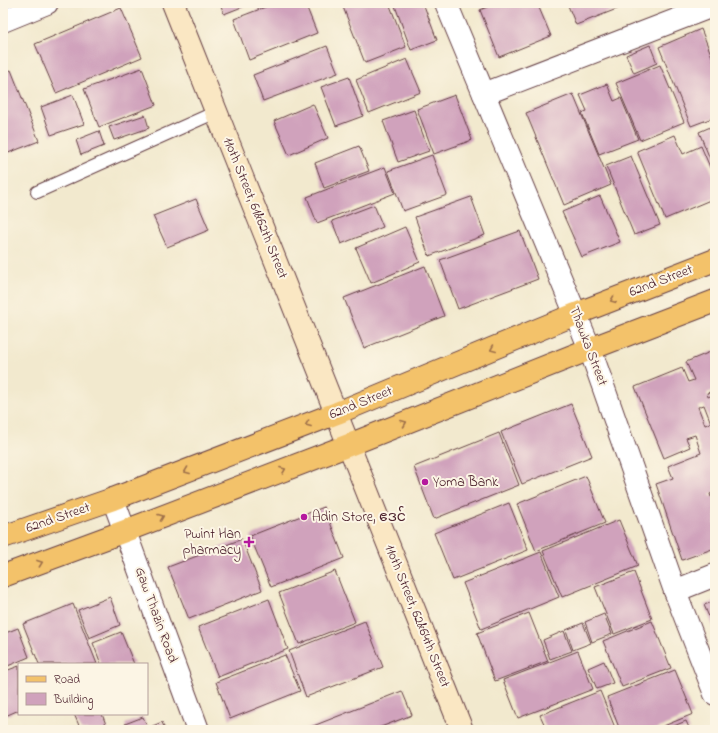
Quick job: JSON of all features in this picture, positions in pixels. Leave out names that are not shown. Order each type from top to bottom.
[{"type":"main road","name":"110th Street, 61&62th Street","points":[[173,3],[337,413]]},
{"type":"main road","name":"62nd Street","points":[[3,537],[113,499],[337,413],[576,314],[715,260]]},
{"type":"main road","points":[[3,576],[349,445],[715,301]]},
{"type":"main road","name":"110th Street, 62&64th Street","points":[[337,413],[462,730]]},
{"type":"street","points":[[3,20],[47,3]]},
{"type":"street","name":"Thawka Street","points":[[446,3],[590,349],[675,591],[715,694]]},
{"type":"street","points":[[484,94],[715,5]]},
{"type":"street","name":"Gaw Thazin Road","points":[[113,499],[198,730]]},
{"type":"street","points":[[675,591],[715,575]]},
{"type":"lane","points":[[37,192],[216,112]]},
{"type":"building","points":[[220,3],[252,3],[224,14]]},
{"type":"building","points":[[276,3],[305,3],[317,33],[249,60],[234,19]]},
{"type":"building","points":[[353,3],[389,3],[406,47],[365,63],[343,7]]},
{"type":"building","points":[[394,3],[423,3],[437,40],[411,50]]},
{"type":"building","points":[[497,3],[537,3],[551,36],[499,57],[480,10]]},
{"type":"building","points":[[567,3],[627,3],[627,5],[576,25]]},
{"type":"building","points":[[121,8],[142,57],[56,93],[35,44]]},
{"type":"building","points":[[701,29],[715,64],[715,117],[691,126],[659,47]]},
{"type":"building","points":[[650,45],[657,63],[634,73],[626,55]]},
{"type":"building","points":[[327,46],[338,73],[263,101],[253,75]]},
{"type":"building","points":[[407,59],[421,92],[369,113],[356,80]]},
{"type":"building","points":[[660,65],[684,122],[640,140],[616,83]]},
{"type":"building","points":[[142,68],[156,105],[99,127],[84,89]]},
{"type":"building","points":[[11,70],[39,141],[3,155],[3,73]]},
{"type":"building","points":[[349,77],[363,116],[336,126],[321,87]]},
{"type":"building","points":[[607,84],[614,101],[621,98],[638,139],[599,154],[582,113],[587,111],[580,95]]},
{"type":"building","points":[[573,94],[611,185],[564,205],[526,113]]},
{"type":"building","points":[[73,95],[84,124],[51,135],[41,107]]},
{"type":"building","points":[[455,95],[472,140],[434,154],[417,109]]},
{"type":"building","points":[[313,104],[328,138],[289,155],[274,121]]},
{"type":"building","points":[[414,110],[429,151],[398,162],[383,121]]},
{"type":"building","points":[[145,115],[149,128],[114,140],[109,127]]},
{"type":"building","points":[[715,125],[715,171],[699,132]]},
{"type":"building","points":[[99,131],[104,146],[81,155],[76,140]]},
{"type":"building","points":[[675,135],[683,154],[701,146],[715,179],[715,198],[665,219],[637,151]]},
{"type":"building","points":[[359,146],[369,171],[324,188],[315,163]]},
{"type":"building","points":[[432,155],[447,195],[403,211],[388,171]]},
{"type":"building","points":[[631,156],[660,225],[634,235],[606,166]]},
{"type":"building","points":[[385,167],[395,193],[317,223],[307,197]]},
{"type":"building","points":[[600,196],[620,242],[582,257],[562,212]]},
{"type":"building","points":[[471,197],[485,235],[429,256],[415,217]]},
{"type":"building","points":[[196,199],[209,230],[167,247],[153,216]]},
{"type":"building","points":[[374,205],[383,227],[341,244],[332,221]]},
{"type":"building","points":[[405,227],[420,262],[371,283],[356,248]]},
{"type":"building","points":[[520,231],[538,279],[458,309],[440,260]]},
{"type":"building","points":[[425,266],[444,316],[364,348],[344,298]]},
{"type":"building","points":[[715,350],[715,390],[707,393],[708,397],[715,394],[715,492],[710,494],[711,497],[715,495],[715,548],[682,560],[656,484],[673,478],[668,466],[701,453],[695,435],[686,438],[690,447],[664,458],[635,387],[682,368],[688,382],[694,380],[686,362]],"holes":[[[704,405],[711,423],[705,425],[698,407]]]},
{"type":"building","points":[[571,404],[592,456],[522,484],[501,432]]},
{"type":"building","points":[[499,433],[519,485],[434,519],[414,467]]},
{"type":"building","points":[[586,476],[605,523],[536,551],[517,504]]},
{"type":"building","points":[[509,503],[528,550],[453,580],[434,533]]},
{"type":"building","points":[[324,507],[344,558],[271,587],[250,536]]},
{"type":"building","points":[[619,520],[638,566],[562,597],[543,551]]},
{"type":"building","points":[[242,539],[262,590],[189,619],[168,567]]},
{"type":"building","points":[[541,552],[559,597],[481,629],[463,583]]},
{"type":"building","points":[[335,571],[355,622],[299,644],[279,593]]},
{"type":"building","points":[[634,572],[652,619],[614,634],[595,587]]},
{"type":"building","points":[[110,597],[120,625],[89,638],[78,610]]},
{"type":"building","points":[[269,599],[288,649],[218,677],[198,627]]},
{"type":"building","points":[[715,601],[715,631],[704,605]]},
{"type":"building","points":[[73,604],[97,663],[39,663],[23,624]]},
{"type":"building","points":[[529,613],[548,661],[495,681],[477,633]]},
{"type":"building","points":[[604,614],[612,634],[592,642],[585,622]]},
{"type":"building","points":[[365,621],[383,667],[306,697],[289,651]]},
{"type":"building","points":[[652,621],[671,668],[622,687],[603,641]]},
{"type":"building","points":[[583,623],[591,643],[573,650],[566,630]]},
{"type":"building","points":[[18,628],[29,657],[3,668],[3,634]]},
{"type":"building","points":[[564,631],[572,651],[550,659],[543,640]]},
{"type":"building","points":[[121,632],[134,663],[101,663],[93,643]]},
{"type":"building","points":[[578,651],[593,689],[518,718],[503,680]]},
{"type":"building","points":[[285,655],[300,691],[230,719],[216,682]]},
{"type":"building","points":[[604,661],[613,683],[597,689],[588,668]]},
{"type":"building","points":[[18,666],[18,710],[3,717],[3,672]]},
{"type":"building","points":[[675,670],[693,714],[654,730],[620,730],[607,697]]},
{"type":"building","points":[[402,691],[412,715],[373,730],[303,730]]},
{"type":"building","points":[[600,691],[616,730],[541,730],[546,728],[540,715]]},
{"type":"building","points":[[74,715],[102,715],[108,730],[81,730]]},
{"type":"building","points":[[143,717],[148,728],[162,722],[165,730],[127,730],[125,724]]},
{"type":"building","points":[[686,721],[690,730],[664,730]]},
{"type":"building","points":[[46,727],[47,730],[38,730]]},
{"type":"place","name":"Yoma Bank","points":[[425,482]]},
{"type":"place","name":"Adin Store, ဧဒင်","points":[[304,517]]},
{"type":"place","name":"Pwint Han pharmacy","points":[[249,542]]}]
